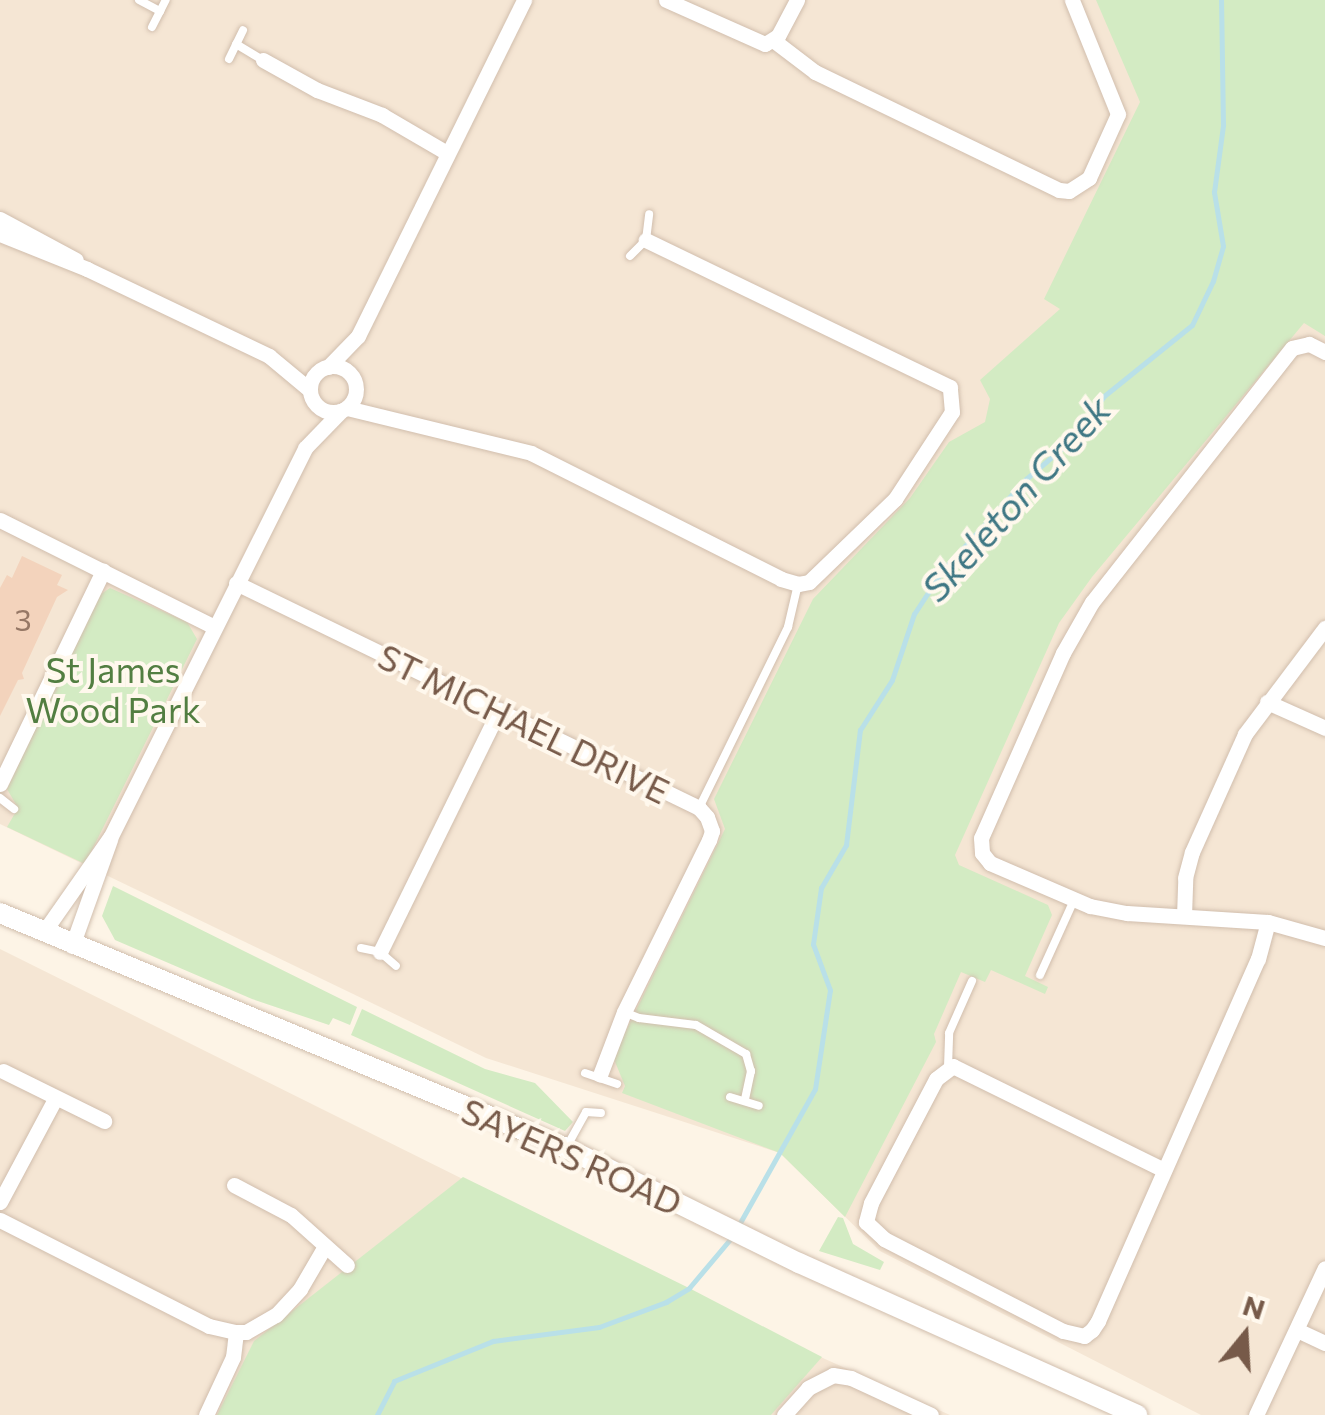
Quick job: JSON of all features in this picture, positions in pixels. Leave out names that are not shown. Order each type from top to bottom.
[{"type":"main road","name":"SAYERS ROAD","points":[[0,912],[72,946],[566,1148],[798,1263],[1137,1415]]},
{"type":"street","points":[[305,448],[313,378],[358,336],[524,0]]},
{"type":"street","points":[[666,0],[745,39],[765,44],[773,40],[796,0]]},
{"type":"street","points":[[773,40],[815,72],[1051,186],[1069,191],[1091,174],[1118,114],[1072,0]]},
{"type":"street","points":[[263,60],[316,90],[382,115],[448,153]]},
{"type":"street","points":[[0,219],[88,269],[268,356],[346,370],[371,404],[389,416]]},
{"type":"street","points":[[0,234],[88,269]]},
{"type":"street","points":[[268,356],[310,393],[323,410],[389,416],[532,454],[798,584],[809,582],[895,498],[952,412],[952,390],[646,240]]},
{"type":"street","points":[[44,933],[111,836],[305,448],[344,409],[355,383],[358,336]]},
{"type":"street","points":[[1325,352],[1309,344],[1292,348],[1092,602],[1067,644],[984,830],[982,853],[990,863],[1074,900],[1127,914],[1268,922],[1325,938]]},
{"type":"street","points":[[0,520],[213,626]]},
{"type":"street","points":[[0,784],[103,571]]},
{"type":"street","name":"ST MICHAEL DRIVE","points":[[236,583],[699,808]]},
{"type":"street","points":[[1184,916],[1185,878],[1192,852],[1245,734],[1325,628]]},
{"type":"street","points":[[1267,702],[1325,728]]},
{"type":"street","points":[[380,952],[498,710]]},
{"type":"street","points":[[592,1074],[709,840],[710,822],[699,808]]},
{"type":"street","points":[[72,946],[100,877],[111,836]]},
{"type":"street","points":[[1164,1170],[964,1069],[948,1067],[936,1079],[871,1203],[868,1226],[884,1239],[1063,1331],[1084,1336],[1094,1328],[1258,959],[1268,922]]},
{"type":"street","points":[[3,1071],[104,1121]]},
{"type":"street","points":[[0,1202],[54,1099]]},
{"type":"street","points":[[234,1185],[292,1215],[347,1265]]},
{"type":"street","points":[[0,1220],[209,1326],[236,1332],[246,1332],[276,1315],[300,1289],[324,1248]]},
{"type":"street","points":[[1260,1411],[1325,1268]]},
{"type":"street","points":[[1297,1330],[1325,1343]]},
{"type":"street","points":[[206,1415],[233,1357],[236,1332]]},
{"type":"street","points":[[784,1415],[808,1388],[833,1375],[851,1378],[932,1415]]},
{"type":"lane","points":[[139,0],[160,11]]},
{"type":"lane","points":[[152,27],[166,0]]},
{"type":"lane","points":[[228,60],[244,30]]},
{"type":"lane","points":[[236,44],[263,60]]},
{"type":"lane","points":[[630,256],[646,240],[649,214]]},
{"type":"lane","name":"ST MICHAEL DRIVE","points":[[699,808],[782,641],[798,584]]},
{"type":"lane","points":[[0,798],[14,809]]},
{"type":"lane","points":[[1040,975],[1074,900]]},
{"type":"lane","points":[[361,948],[380,952],[396,966]]},
{"type":"lane","points":[[948,1067],[949,1034],[972,981]]},
{"type":"lane","points":[[624,1012],[639,1018],[696,1025],[746,1054],[751,1070],[745,1100]]},
{"type":"lane","points":[[592,1074],[616,1084]]},
{"type":"lane","points":[[730,1097],[759,1106]]},
{"type":"lane","points":[[566,1148],[586,1112],[601,1114]]},
{"type":"shaded area","points":[[0,0],[1325,0],[1325,1415],[1201,1415],[880,1251],[780,1153],[486,1058],[0,824]]},
{"type":"shaded area","points":[[0,949],[825,1359],[950,1415],[0,1415]]},
{"type":"green space","points":[[1096,0],[1325,0],[1325,336],[1304,323],[1092,577],[1059,623],[955,855],[959,865],[1048,905],[1052,915],[1025,976],[1048,987],[1045,994],[991,970],[985,982],[961,972],[934,1034],[936,1042],[845,1217],[780,1153],[622,1093],[625,1086],[613,1057],[725,829],[714,799],[813,599],[910,498],[949,442],[985,422],[990,399],[980,380],[1060,309],[1044,299],[1140,102]]},
{"type":"green space","name":"St James Wood Park","points":[[110,588],[187,622],[197,639],[85,864],[7,827],[18,808],[7,789],[98,596]]},
{"type":"green space","points":[[113,886],[357,1007],[350,1025],[333,1018],[329,1025],[252,999],[115,940],[102,916]]},
{"type":"green space","points":[[362,1009],[485,1069],[535,1083],[573,1122],[565,1131],[351,1035]]},
{"type":"green space","points":[[463,1177],[822,1357],[771,1415],[217,1415],[254,1341]]},
{"type":"green space","points":[[838,1217],[843,1218],[853,1244],[884,1262],[880,1270],[819,1251]]},
{"type":"building","points":[[22,556],[62,575],[57,585],[68,590],[57,597],[22,673],[24,679],[18,680],[0,716],[0,588],[7,575],[12,578]]},
{"type":"waterway","name":"Skeleton Creek","points":[[737,1228],[815,1089],[830,990],[813,944],[821,888],[846,845],[860,730],[892,680],[914,614],[942,571],[1026,479],[1068,443],[1104,396],[1192,325],[1213,281],[1223,246],[1214,192],[1223,125],[1221,0]]},
{"type":"waterway","name":"Skeleton Creek","points":[[377,1415],[394,1381],[493,1341],[599,1327],[666,1302],[689,1288],[732,1237]]}]
